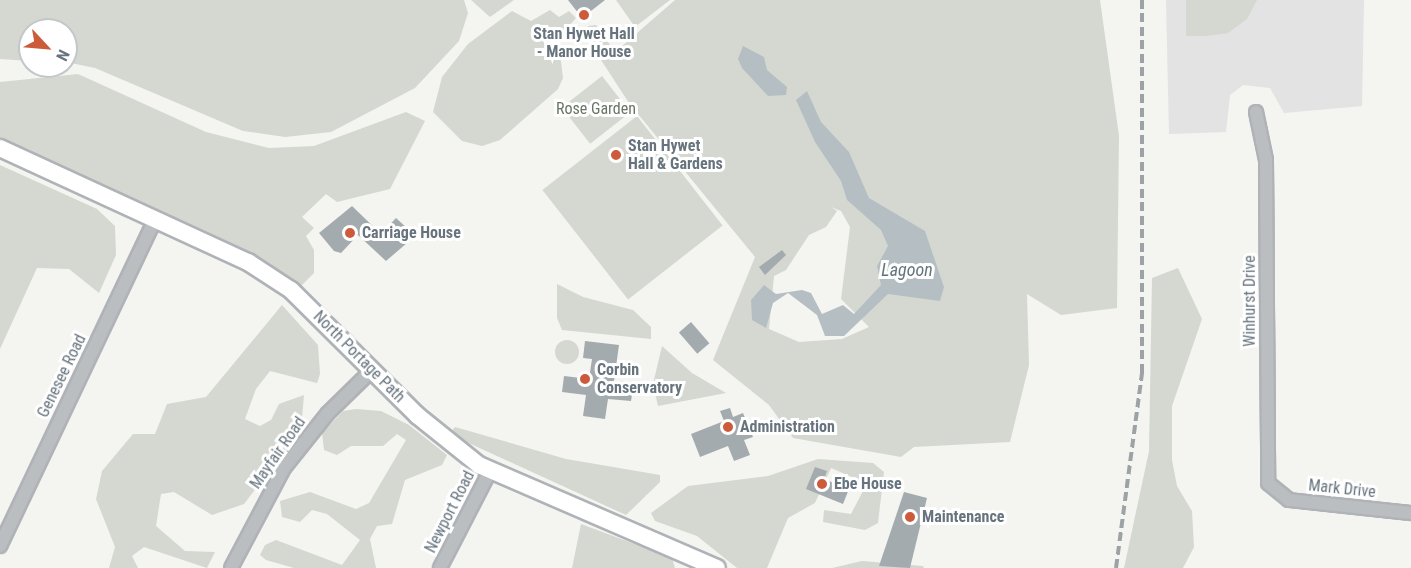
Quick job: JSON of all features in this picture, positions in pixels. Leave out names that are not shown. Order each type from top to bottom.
[{"type":"main road","name":"North Portage Path","points":[[0,148],[248,262],[291,290],[371,371],[442,437],[490,471],[717,568]]},
{"type":"street","name":"Winhurst Drive","points":[[1256,112],[1266,160],[1272,490]]},
{"type":"street","name":"Genesee Road","points":[[0,546],[155,220]]},
{"type":"street","name":"Mayfair Road","points":[[231,568],[285,468],[328,413],[371,371]]},
{"type":"street","name":"Newport Road","points":[[440,568],[490,471]]},
{"type":"street","name":"Mark Drive","points":[[1272,490],[1289,500],[1411,513]]},
{"type":"shaded area","points":[[1166,0],[1364,0],[1362,106],[1284,113],[1270,88],[1243,85],[1230,95],[1226,132],[1169,134]]},
{"type":"green space","points":[[0,0],[464,0],[468,13],[459,41],[415,88],[331,132],[285,137],[243,131],[95,68],[78,64],[78,18],[18,18],[18,60],[0,59]]},
{"type":"green space","points":[[471,0],[514,0],[490,17]]},
{"type":"green space","points":[[616,0],[670,0],[635,27]]},
{"type":"green space","points":[[675,0],[1100,0],[1119,136],[1117,308],[1061,315],[1027,294],[1029,365],[1010,442],[914,447],[901,457],[793,438],[769,405],[713,360],[755,257],[629,103],[588,40],[588,26],[596,25],[610,45],[621,47]],"holes":[[[831,207],[841,211],[850,227],[841,299],[869,327],[842,339],[799,342],[769,329],[774,276],[786,270],[809,235],[826,227],[837,211]]]},
{"type":"green space","points":[[1186,0],[1257,0],[1247,19],[1228,33],[1186,36]]},
{"type":"green space","points":[[550,10],[559,17],[569,11],[576,18],[558,38],[563,78],[558,89],[500,140],[482,146],[462,141],[433,112],[442,77],[468,44],[512,11],[531,21]]},
{"type":"green space","points":[[78,74],[206,132],[269,148],[314,146],[406,112],[425,121],[390,189],[337,202],[326,194],[302,217],[314,228],[306,236],[314,250],[314,273],[301,286],[240,250],[0,138],[0,82],[39,78],[78,78]]},
{"type":"green space","name":"Rose Garden","points":[[602,76],[630,112],[590,144],[562,107]]},
{"type":"green space","points":[[637,116],[723,226],[628,299],[542,190]]},
{"type":"green space","points":[[0,165],[97,209],[115,226],[116,255],[99,293],[69,269],[37,268],[0,349]]},
{"type":"green space","points":[[1178,268],[1202,319],[1172,406],[1172,460],[1177,486],[1192,511],[1194,547],[1183,568],[1124,568],[1149,451],[1152,278]]},
{"type":"green space","points":[[557,284],[583,297],[633,310],[651,327],[651,339],[562,330],[557,318]]},
{"type":"green space","points":[[282,305],[318,345],[320,374],[317,383],[270,371],[256,389],[245,419],[260,426],[271,420],[279,404],[304,395],[301,429],[244,504],[212,515],[174,492],[161,494],[156,526],[185,551],[215,552],[207,568],[144,547],[132,556],[138,568],[109,568],[115,547],[96,499],[102,471],[133,434],[155,434],[167,404],[206,397]]},
{"type":"green space","points":[[567,340],[572,341],[578,347],[578,357],[572,363],[567,364],[562,363],[556,357],[555,352],[556,347],[562,341]]},
{"type":"green space","points":[[662,346],[692,373],[726,393],[658,406],[653,384]]},
{"type":"green space","points":[[356,409],[381,411],[409,425],[447,455],[442,465],[405,480],[392,524],[377,526],[370,539],[376,568],[294,568],[266,560],[260,555],[265,545],[276,540],[342,565],[360,540],[327,514],[312,510],[300,522],[282,517],[280,501],[310,492],[356,509],[369,503],[406,440],[397,434],[383,446],[351,446],[337,455],[324,450],[322,433],[343,411]]},
{"type":"green space","points":[[455,427],[566,459],[660,475],[660,482],[626,515],[460,439],[451,432]]},
{"type":"green space","points":[[818,459],[873,463],[884,472],[878,523],[865,530],[823,522],[824,510],[851,514],[863,491],[852,477],[831,468],[815,503],[788,518],[767,568],[737,568],[697,536],[655,521],[651,513],[688,486],[768,476]]},
{"type":"green space","points":[[581,524],[672,558],[675,568],[572,568]]},
{"type":"green space","points":[[862,561],[923,566],[924,568],[832,568]]},
{"type":"water","points":[[743,46],[764,57],[767,70],[787,87],[786,95],[768,96],[742,68],[738,59]]},
{"type":"water","name":"Lagoon","points":[[807,91],[821,122],[849,152],[869,198],[925,231],[944,287],[940,301],[888,294],[844,336],[825,336],[817,315],[788,293],[773,303],[766,328],[752,320],[751,300],[764,285],[776,294],[802,290],[811,293],[822,314],[843,305],[854,314],[881,285],[877,266],[888,246],[881,230],[847,200],[841,181],[815,142],[796,100]]},
{"type":"building","name":"Stan Hywet Hall - Manor House","points":[[568,0],[605,0],[582,18]]},
{"type":"building","name":"Carriage House","points":[[352,206],[381,234],[396,218],[408,229],[401,237],[407,243],[386,261],[358,235],[341,253],[334,251],[319,233]]},
{"type":"building","points":[[782,250],[786,255],[765,275],[759,267]]},
{"type":"building","points":[[691,322],[709,343],[697,354],[679,332]]},
{"type":"building","name":"Corbin Conservatory","points":[[585,341],[619,345],[614,381],[643,384],[641,396],[632,395],[631,401],[608,399],[605,419],[583,416],[586,395],[562,392],[564,376],[589,379],[592,359],[583,358]]},
{"type":"building","name":"Administration","points":[[730,408],[733,417],[743,413],[753,437],[744,440],[750,455],[734,461],[728,446],[700,457],[691,434],[724,421],[720,411]]},
{"type":"building","name":"Ebe House","points":[[815,467],[827,471],[824,479],[849,489],[843,504],[806,489]]},
{"type":"building","name":"Maintenance","points":[[904,492],[927,498],[910,568],[879,566]]},
{"type":"railway","points":[[1116,568],[1142,373],[1142,0]]},
{"type":"place","name":"Stan Hywet Hall - Manor House","points":[[584,15]]},
{"type":"place","name":"Stan Hywet Hall & Gardens","points":[[616,155]]},
{"type":"place","name":"Carriage House","points":[[350,233]]},
{"type":"place","name":"Corbin Conservatory","points":[[585,379]]},
{"type":"place","name":"Administration","points":[[728,427]]},
{"type":"place","name":"Ebe House","points":[[822,484]]},
{"type":"place","name":"Maintenance","points":[[910,517]]}]
